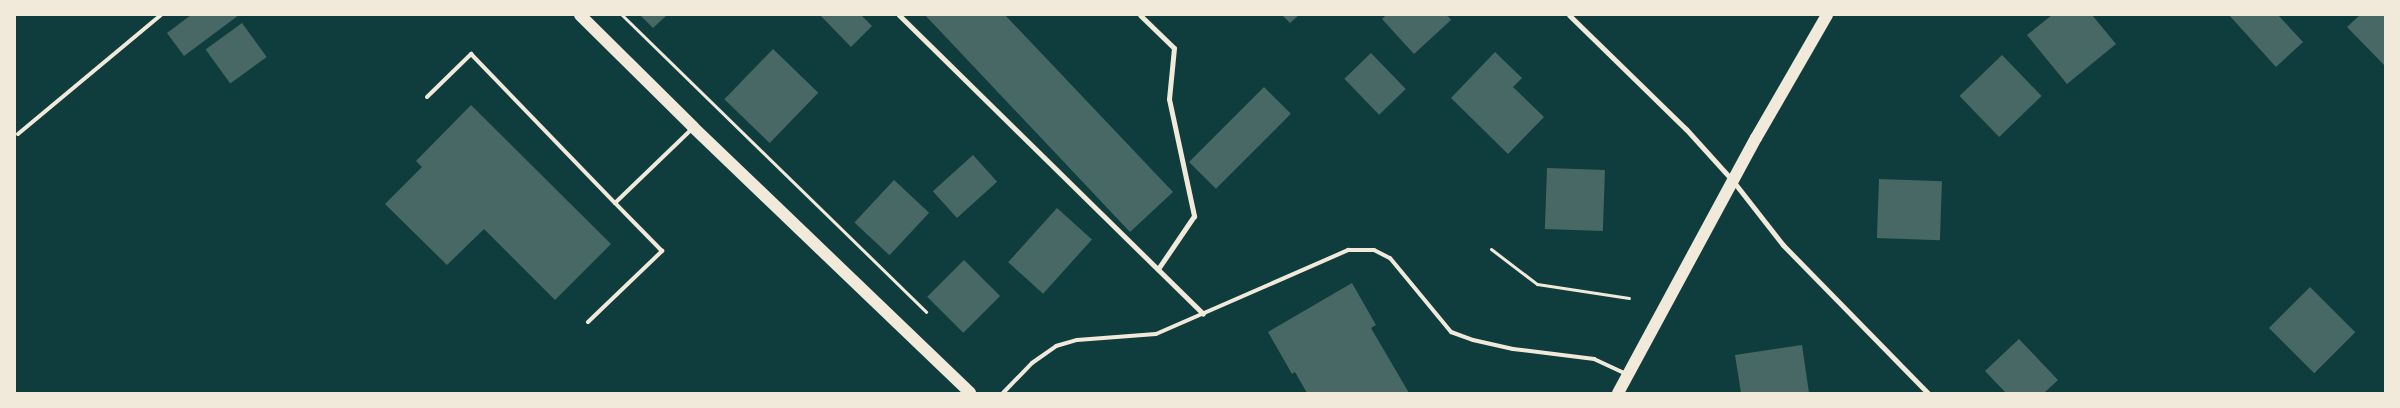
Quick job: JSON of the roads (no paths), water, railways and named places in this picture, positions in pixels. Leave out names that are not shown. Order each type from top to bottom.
[{"type":"main road","points":[[580,15],[693,127],[970,393]]},
{"type":"main road","points":[[1618,393],[1808,44],[1827,15]]},
{"type":"street","points":[[900,15],[1203,314]]},
{"type":"street","points":[[1140,15],[1174,48],[1169,99],[1194,216],[1158,269]]},
{"type":"street","points":[[1569,15],[1686,128],[1733,181],[1783,245],[1928,393]]},
{"type":"lane","points":[[18,134],[161,15]]},
{"type":"lane","points":[[427,97],[471,54],[662,251],[588,322]]},
{"type":"lane","points":[[615,203],[693,127]]},
{"type":"lane","points":[[1003,393],[1032,363],[1056,346],[1078,340],[1156,334],[1348,250],[1374,250],[1390,258],[1451,332],[1473,340],[1514,349],[1594,359],[1628,375]]}]
